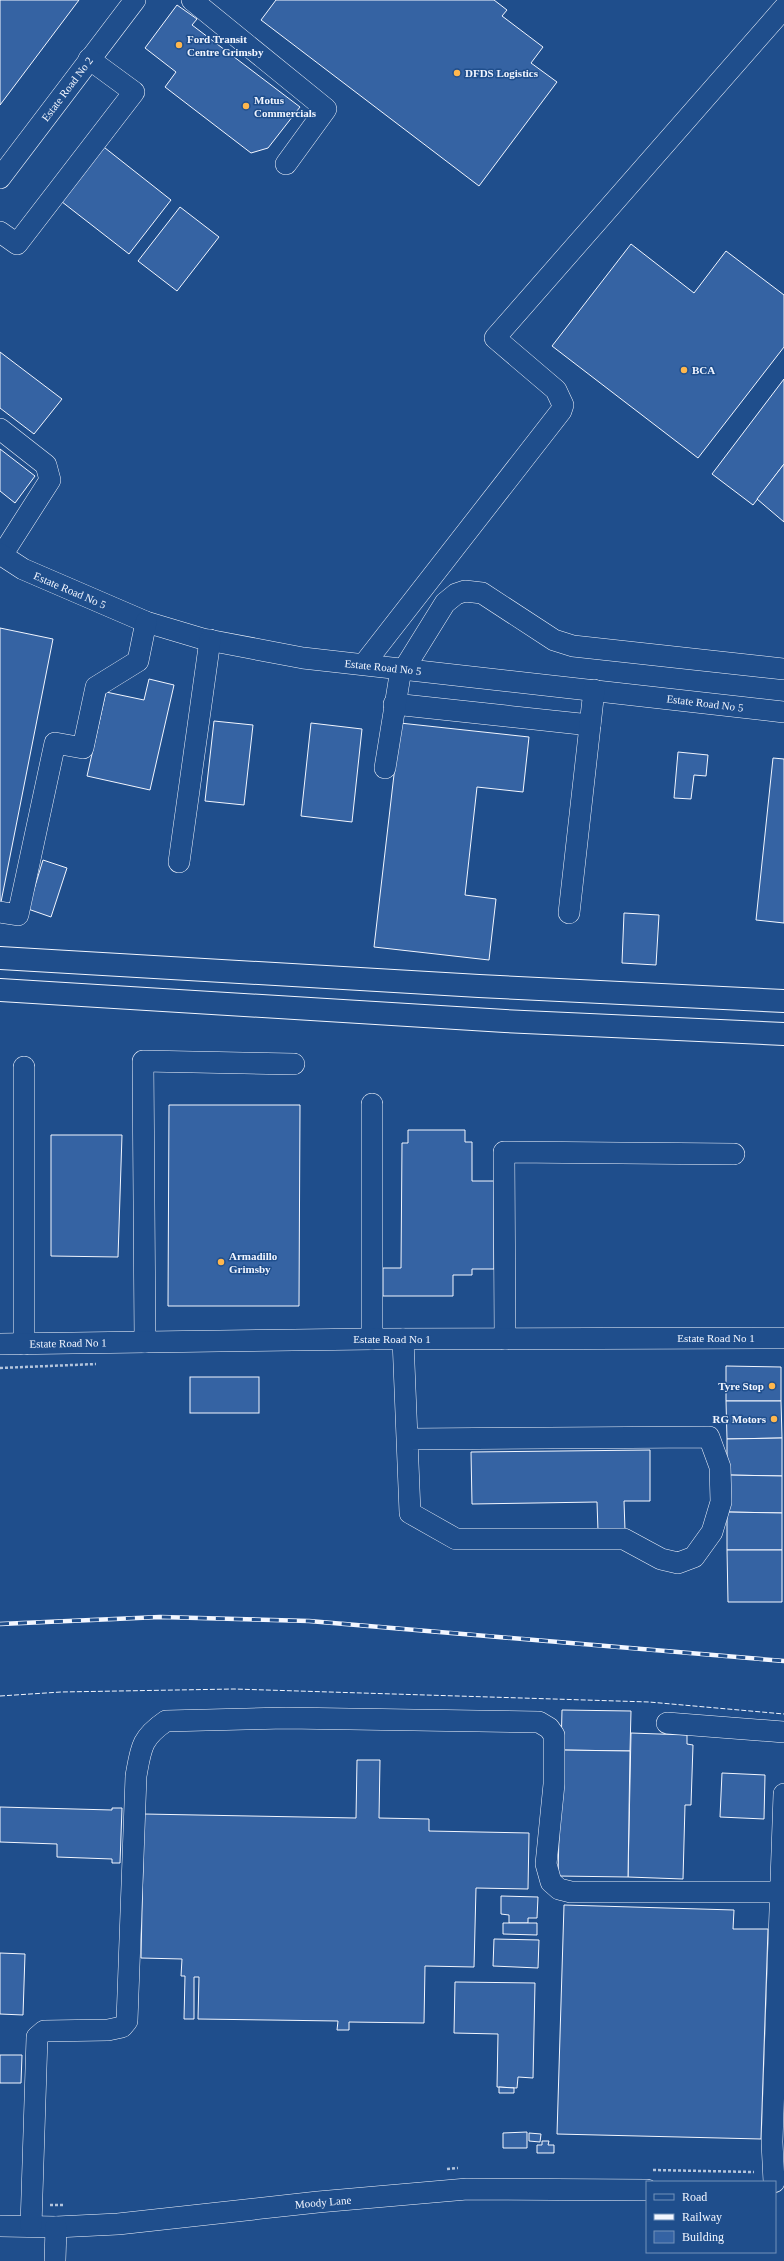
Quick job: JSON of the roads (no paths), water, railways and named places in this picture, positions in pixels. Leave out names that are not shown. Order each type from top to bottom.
[{"type":"highway","points":[[0,958],[479,986],[784,1001]]},
{"type":"highway","points":[[0,990],[498,1020],[784,1034]]},
{"type":"street","name":"Estate Road No 2","points":[[0,178],[134,0]]},
{"type":"street","points":[[192,0],[326,109],[286,164]]},
{"type":"street","points":[[364,664],[560,411],[562,405],[556,390],[495,338],[778,15],[775,0]]},
{"type":"street","points":[[0,232],[17,244],[134,92],[89,59]]},
{"type":"street","points":[[0,428],[46,464],[50,480],[1,554]]},
{"type":"street","name":"Estate Road No 5","points":[[1,554],[23,570],[146,622],[210,640],[303,658],[784,712]]},
{"type":"street","points":[[385,768],[394,704],[402,669],[445,603],[456,594],[465,591],[482,593],[554,640],[573,646],[784,669]]},
{"type":"street","points":[[0,912],[18,915],[55,743],[82,748],[96,687],[138,661],[146,622]]},
{"type":"street","points":[[179,862],[210,640]]},
{"type":"street","points":[[569,913],[594,690]]},
{"type":"street","points":[[394,704],[590,725]]},
{"type":"street","points":[[145,1342],[143,1061],[294,1064]]},
{"type":"street","points":[[24,1067],[24,1344]]},
{"type":"street","points":[[372,1104],[372,1339]]},
{"type":"street","points":[[505,1339],[504,1152],[734,1154]]},
{"type":"street","name":"Estate Road No 1","points":[[0,1344],[372,1339],[784,1338]]},
{"type":"street","points":[[403,1339],[410,1512],[456,1539],[624,1538],[661,1559],[678,1563],[694,1557],[712,1532],[721,1502],[720,1467],[709,1437],[408,1439]]},
{"type":"street","points":[[31,2226],[37,2086],[37,2037],[44,2031],[108,2030],[122,2027],[127,2021],[136,1776],[142,1748],[151,1731],[166,1721],[286,1718],[539,1722],[549,1728],[554,1735],[554,1784],[546,1864],[551,1882],[559,1889],[571,1892],[781,1892]]},
{"type":"street","points":[[667,1723],[784,1732]]},
{"type":"street","points":[[774,2181],[772,2142],[784,1794]]},
{"type":"street","name":"Moody Lane","points":[[0,2226],[56,2227],[118,2224],[318,2202],[467,2190],[646,2190]]},
{"type":"street","points":[[55,2261],[56,2227]]},
{"type":"railway","points":[[0,1624],[160,1617],[309,1621],[784,1661]]},
{"type":"place","name":"Ford Transit Centre Grimsby","points":[[179,45]]},
{"type":"place","name":"DFDS Logistics","points":[[457,73]]},
{"type":"place","name":"Motus Commercials","points":[[246,106]]},
{"type":"place","name":"BCA","points":[[684,370]]},
{"type":"place","name":"Armadillo Grimsby","points":[[221,1262]]},
{"type":"place","name":"Tyre Stop","points":[[772,1386]]},
{"type":"place","name":"RG Motors","points":[[774,1419]]}]
